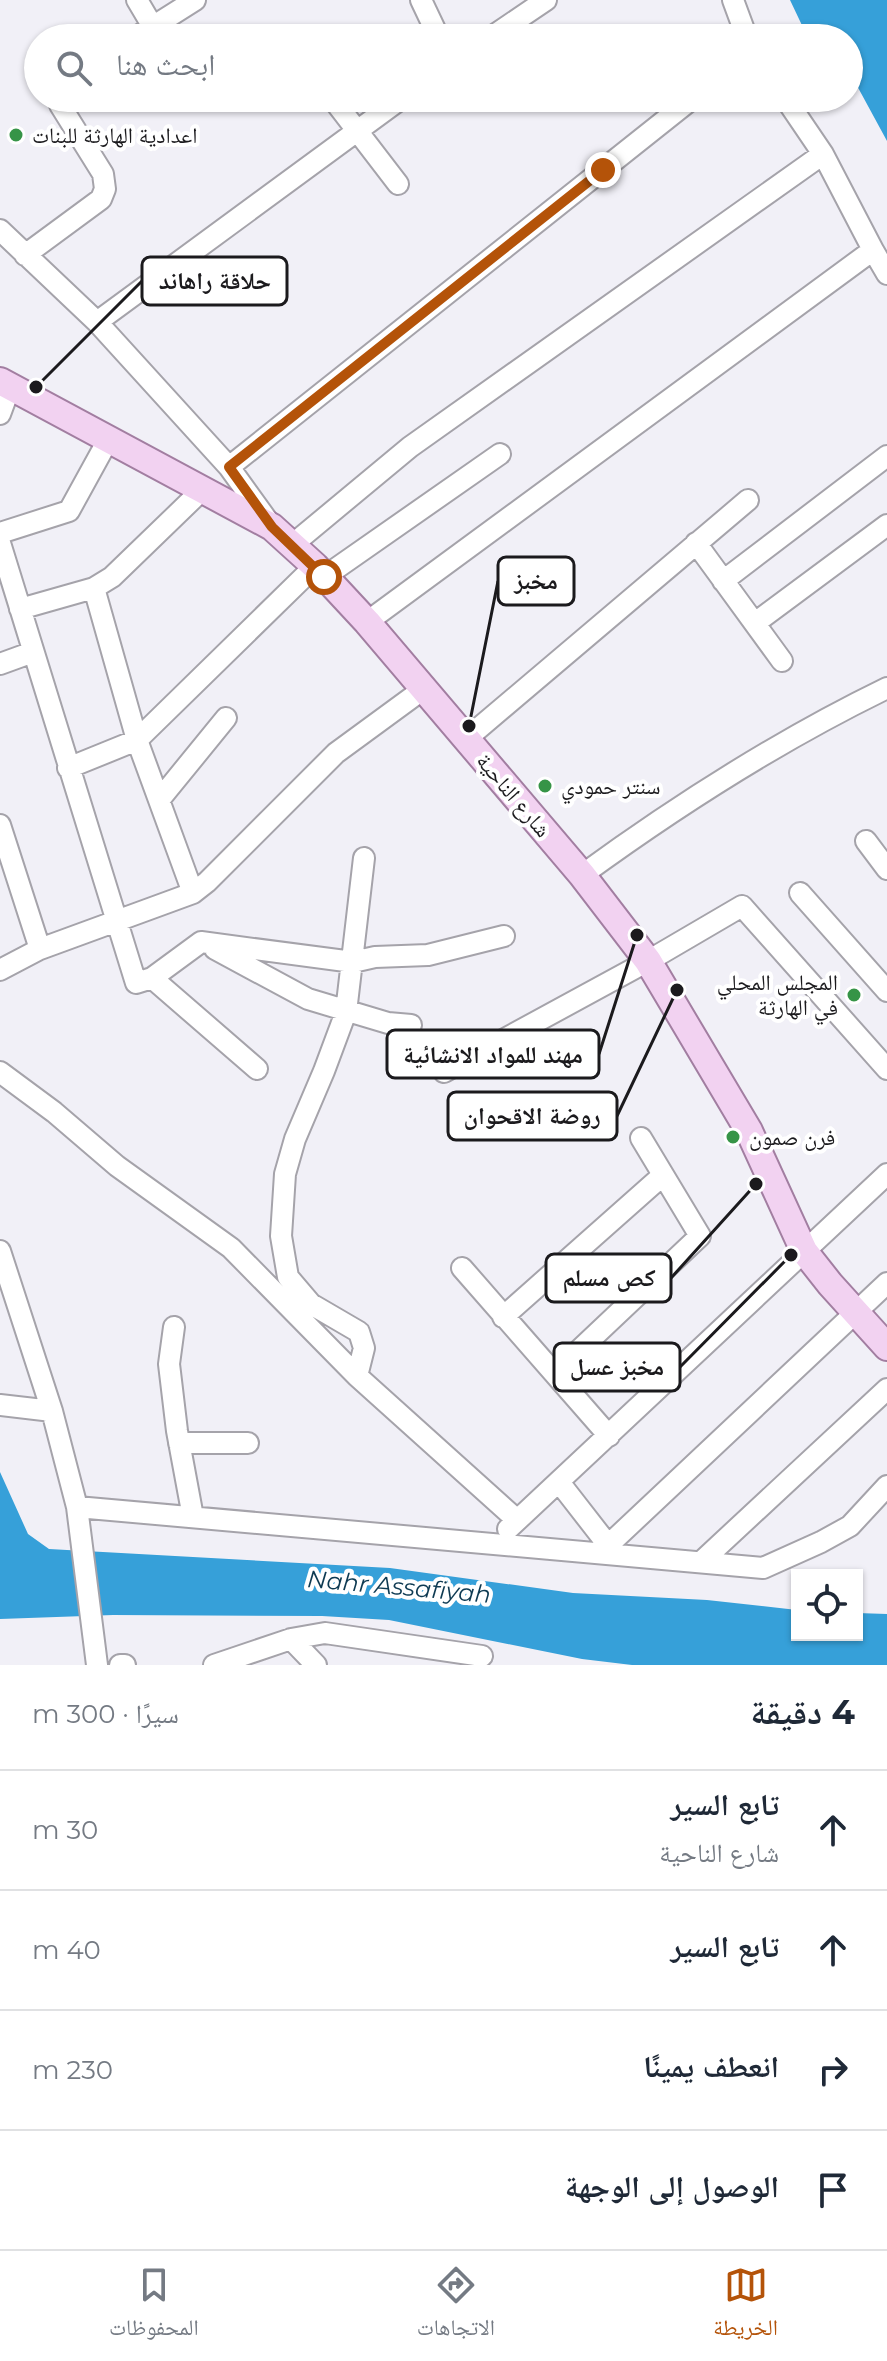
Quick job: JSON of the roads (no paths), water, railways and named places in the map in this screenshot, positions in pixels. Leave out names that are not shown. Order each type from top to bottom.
[{"type":"main road","name":"شارع الناحية","points":[[5,384],[272,527],[367,622],[582,875],[648,961],[749,1131],[804,1251],[887,1347]]},
{"type":"street","points":[[137,0],[151,24]]},
{"type":"street","points":[[158,24],[195,0]]},
{"type":"street","points":[[421,0],[432,24]]},
{"type":"street","points":[[511,24],[546,0]]},
{"type":"street","points":[[733,0],[742,24]]},
{"type":"street","points":[[25,255],[101,199],[105,189],[103,174],[64,112]]},
{"type":"street","points":[[343,112],[398,184]]},
{"type":"street","points":[[97,322],[383,112]]},
{"type":"street","points":[[229,467],[675,112]]},
{"type":"street","points":[[794,112],[823,154],[887,274]]},
{"type":"street","points":[[292,545],[410,447],[823,154]]},
{"type":"street","points":[[2,239],[25,255],[97,322],[229,467],[272,527]]},
{"type":"street","points":[[367,622],[873,250]]},
{"type":"street","points":[[0,414],[5,384]]},
{"type":"street","points":[[0,533],[69,511],[108,440]]},
{"type":"street","points":[[68,768],[137,740],[320,572],[500,454]]},
{"type":"street","points":[[723,581],[887,456]]},
{"type":"street","points":[[20,609],[94,588],[112,577],[201,491]]},
{"type":"street","points":[[466,739],[748,500]]},
{"type":"street","points":[[755,623],[887,525]]},
{"type":"street","points":[[0,543],[114,920],[136,983],[152,978],[201,942],[353,962],[375,957],[428,955],[504,936]]},
{"type":"street","points":[[696,543],[782,661]]},
{"type":"street","points":[[94,588],[137,740],[193,893]]},
{"type":"street","points":[[0,664],[33,652]]},
{"type":"street","points":[[582,875],[663,818],[828,716],[887,688]]},
{"type":"street","points":[[0,970],[40,949],[193,893],[336,753],[422,690]]},
{"type":"street","points":[[160,799],[226,718]]},
{"type":"street","points":[[0,825],[40,949]]},
{"type":"street","points":[[866,841],[887,869]]},
{"type":"street","points":[[357,1376],[364,1348],[359,1332],[311,1304],[288,1277],[281,1236],[285,1174],[295,1139],[346,1012],[364,858]]},
{"type":"street","points":[[800,893],[887,991]]},
{"type":"street","points":[[444,1072],[742,906],[887,1069]]},
{"type":"street","points":[[201,942],[308,999],[388,1023],[411,1025]]},
{"type":"street","points":[[152,978],[257,1069]]},
{"type":"street","points":[[0,1072],[54,1112],[117,1166],[231,1248],[357,1376],[517,1520]]},
{"type":"street","points":[[555,1373],[700,1236],[641,1138]]},
{"type":"street","points":[[493,1542],[887,1174]]},
{"type":"street","points":[[503,1317],[662,1176]]},
{"type":"street","points":[[0,1251],[52,1411],[77,1507],[97,1665]]},
{"type":"street","points":[[462,1268],[609,1436]]},
{"type":"street","points":[[604,1548],[887,1283]]},
{"type":"street","points":[[174,1327],[169,1364],[193,1517]]},
{"type":"street","points":[[701,1562],[887,1389]]},
{"type":"street","points":[[0,1405],[52,1411]]},
{"type":"street","points":[[179,1443],[248,1443]]},
{"type":"street","points":[[559,1482],[604,1548]]},
{"type":"street","points":[[77,1507],[493,1542],[604,1548],[763,1568],[850,1526],[887,1486]]},
{"type":"street","points":[[214,1665],[291,1639],[325,1633],[482,1656]]},
{"type":"street","points":[[291,1639],[316,1665]]},
{"type":"water","points":[[790,0],[887,0],[887,141],[863,97],[863,24],[801,24]]},
{"type":"water","name":"Nahr Assafiyah","points":[[0,1472],[28,1534],[49,1549],[390,1568],[573,1593],[707,1600],[791,1609],[791,1641],[863,1641],[863,1613],[887,1614],[887,1665],[632,1665],[582,1659],[389,1620],[322,1616],[113,1615],[0,1619]]},
{"type":"place","name":"اعدادية الهارثة للبنات","points":[[16,135]]},
{"type":"place","name":"حلاقة راهاند","points":[[36,387]]},
{"type":"place","name":"مخبز","points":[[469,726]]},
{"type":"place","name":"سنتر حمودي","points":[[545,786]]},
{"type":"place","name":"مهند للمواد الانشائية","points":[[637,935]]},
{"type":"place","name":"روضة الاقحوان","points":[[677,990]]},
{"type":"place","name":"المجلس المحلي في الهارثة","points":[[854,995]]},
{"type":"place","name":"فرن صمون","points":[[733,1137]]},
{"type":"place","name":"كص مسلم","points":[[756,1184]]},
{"type":"place","name":"مخبز عسل","points":[[791,1255]]}]
